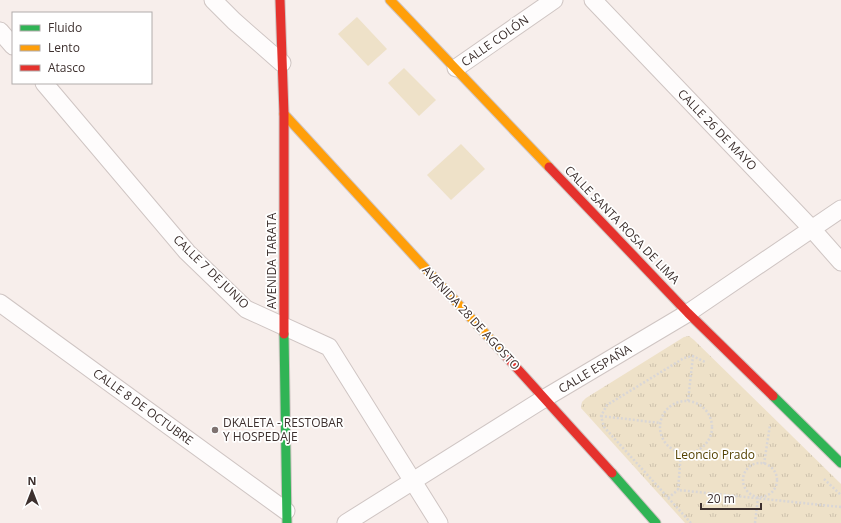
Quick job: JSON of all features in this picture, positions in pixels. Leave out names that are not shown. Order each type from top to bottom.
[{"type":"street","points":[[213,0],[234,21],[282,63]]},
{"type":"street","name":"AVENIDA TARATA","points":[[280,0],[284,114],[284,326],[287,517]]},
{"type":"street","name":"CALLE SANTA ROSA DE LIMA","points":[[390,0],[688,313],[841,463]]},
{"type":"street","name":"CALLE COLÓN","points":[[456,68],[554,0]]},
{"type":"street","name":"CALLE 26 DE MAYO","points":[[593,0],[812,229],[841,262]]},
{"type":"street","points":[[0,31],[12,45]]},
{"type":"street","name":"CALLE 7 DE JUNIO","points":[[45,84],[187,252],[246,309],[329,347],[439,523]]},
{"type":"street","name":"AVENIDA 28 DE AGOSTO","points":[[284,114],[545,398],[656,523]]},
{"type":"street","name":"CALLE ESPAÑA","points":[[346,523],[545,398],[688,313],[841,209]]},
{"type":"street","name":"CALLE 8 DE OCTUBRE","points":[[0,303],[287,517]]},
{"type":"path","points":[[688,401],[693,356]]},
{"type":"path","points":[[691,523],[604,427],[601,416],[607,405],[684,358],[693,356],[703,360],[709,366]]},
{"type":"path","points":[[688,401],[696,403],[708,414],[712,430],[704,445],[697,450],[681,452],[673,450],[662,438],[660,423],[662,416],[673,404],[688,401]]},
{"type":"path","points":[[601,416],[660,423]]},
{"type":"path","points":[[764,420],[775,431]]},
{"type":"path","points":[[764,464],[770,425]]},
{"type":"path","points":[[678,490],[681,452]]},
{"type":"path","points":[[759,463],[764,464],[770,466],[774,470],[778,481],[773,492],[769,495],[758,498],[752,496],[744,488],[743,477],[748,468],[759,463]]},
{"type":"path","points":[[819,474],[841,495]]},
{"type":"path","points":[[668,498],[678,490],[841,507]]},
{"type":"path","points":[[755,523],[758,498]]},
{"type":"green space","points":[[357,17],[387,49],[368,66],[338,34]]},
{"type":"green space","points":[[404,68],[436,100],[419,116],[388,83]]},
{"type":"green space","points":[[461,144],[485,169],[451,200],[427,175]]},
{"type":"green space","name":"Leoncio Prado","points":[[689,336],[841,484],[841,523],[685,523],[581,408],[582,402],[586,398],[684,337]]},
{"type":"traffic: fast","points":[[284,334],[287,523]]},
{"type":"traffic: fast","points":[[773,396],[841,463]]},
{"type":"traffic: fast","points":[[612,473],[656,523]]},
{"type":"traffic: slow","points":[[390,0],[549,167]]},
{"type":"traffic: slow","points":[[284,114],[504,354]]},
{"type":"traffic: jam","points":[[280,0],[284,114],[284,334]]},
{"type":"traffic: jam","points":[[549,167],[688,313],[773,396]]},
{"type":"traffic: jam","points":[[504,354],[612,473]]},
{"type":"place","name":"DKALETA - RESTOBAR Y HOSPEDAJE","points":[[215,430]]}]
